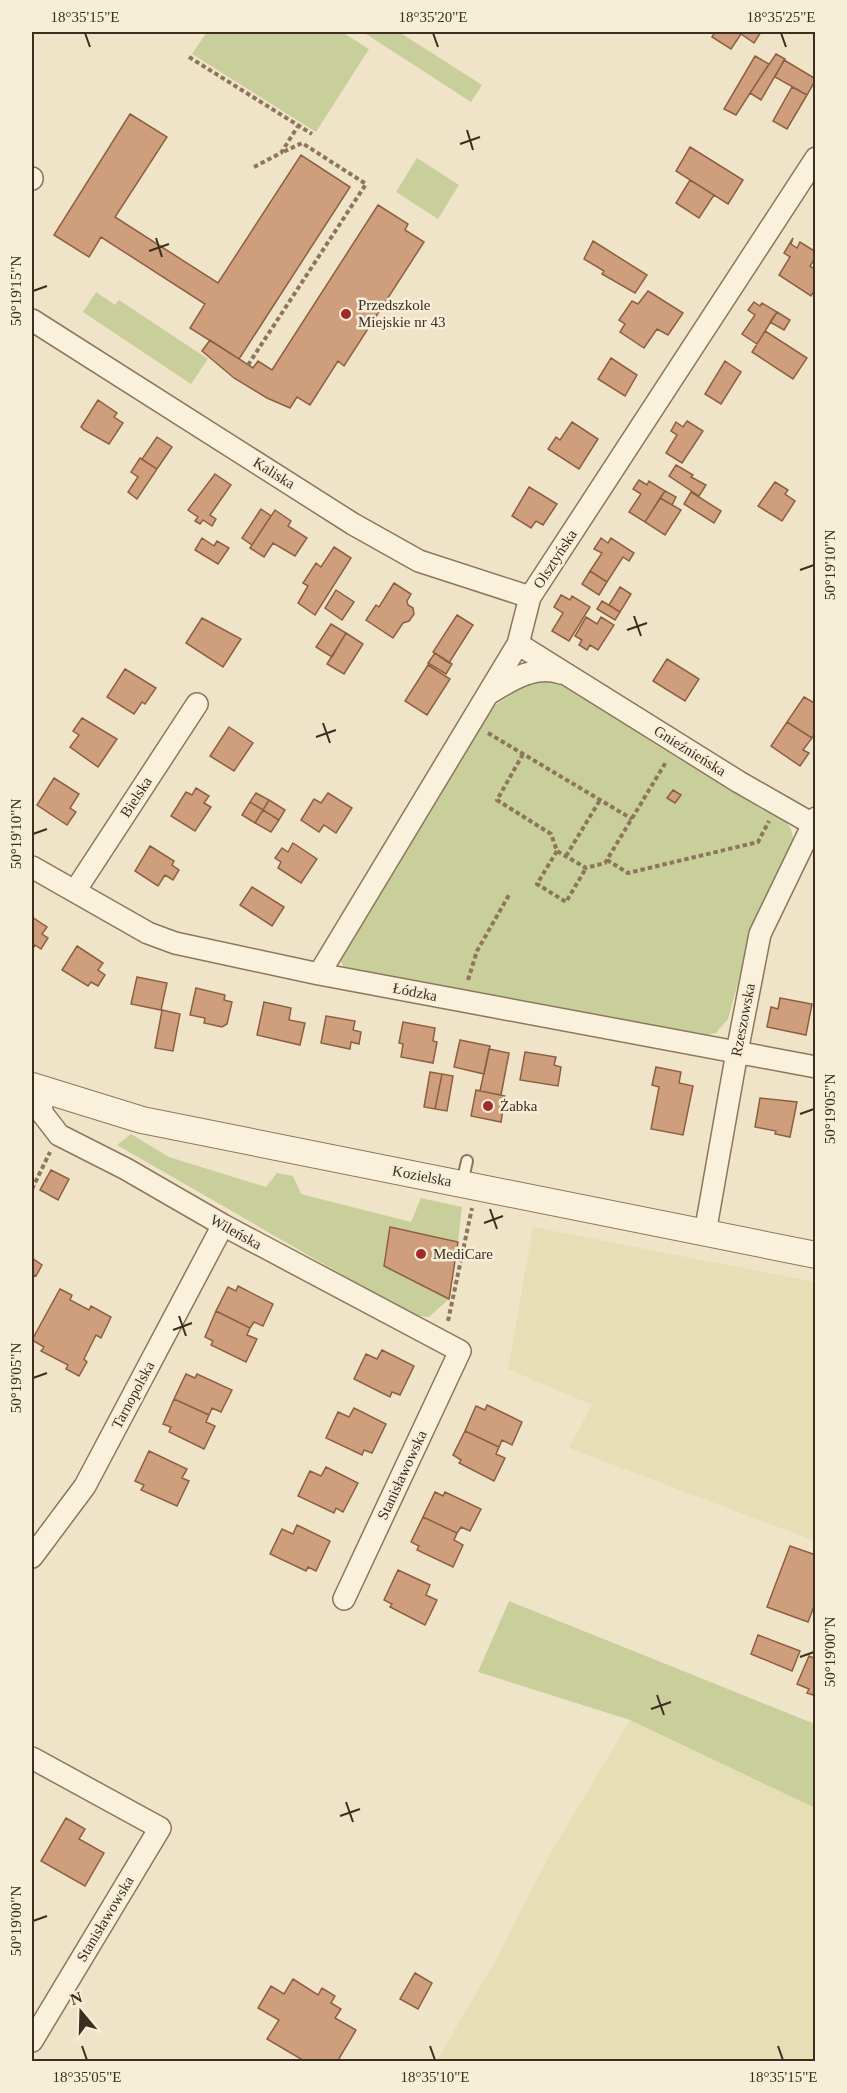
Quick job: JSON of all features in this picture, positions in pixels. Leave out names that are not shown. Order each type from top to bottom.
[{"type":"street","name":"Olsztyńska","points":[[319,974],[518,644],[530,597],[816,158]]},
{"type":"street","name":"Kaliska","points":[[32,320],[353,524],[419,561],[530,597]]},
{"type":"street","name":"Gnieźnieńska","points":[[518,644],[777,805],[814,823]]},
{"type":"street","name":"Gnieźnieńska","points":[[487,695],[509,682],[538,671],[566,675]]},
{"type":"street","name":"Bielska","points":[[75,891],[197,704]]},
{"type":"street","name":"Rzeszowska","points":[[705,1233],[760,934],[814,823]]},
{"type":"street","name":"Łódzka","points":[[32,867],[148,933],[175,943],[319,974],[816,1067]]},
{"type":"street","name":"Kozielska","points":[[36,1088],[142,1120],[468,1177],[705,1233],[816,1255]]},
{"type":"street","name":"Wileńska","points":[[36,1088],[42,1113],[59,1135],[452,1346]]},
{"type":"street","name":"Tarnopolska","points":[[32,1557],[85,1486],[223,1225]]},
{"type":"street","name":"Stanisławowska","points":[[344,1599],[452,1346]]},
{"type":"street","name":"Stanisławowska","points":[[32,1758],[160,1828],[32,2041]]},
{"type":"path","points":[[189,57],[312,134]]},
{"type":"path","points":[[281,153],[298,126]]},
{"type":"path","points":[[248,365],[366,184],[302,143],[254,167]]},
{"type":"path","points":[[470,722],[632,819]]},
{"type":"path","points":[[557,851],[537,884],[566,902],[586,868],[605,863],[677,743]]},
{"type":"path","points":[[523,754],[497,800],[551,834],[557,851],[586,868]]},
{"type":"path","points":[[566,856],[600,800]]},
{"type":"path","points":[[607,860],[628,873],[758,842],[777,805]]},
{"type":"path","points":[[465,1001],[471,968],[477,951],[509,895]]},
{"type":"path","points":[[32,1189],[59,1135]]},
{"type":"path","points":[[452,1346],[468,1177]]},
{"type":"shaded area","points":[[533,1227],[815,1282],[815,1541],[569,1448],[592,1405],[508,1369]]},
{"type":"shaded area","points":[[630,1720],[815,1808],[815,2061],[436,2062],[496,1960],[551,1852]]},
{"type":"green space","points":[[207,32],[342,32],[369,49],[316,132],[192,54]]},
{"type":"green space","points":[[363,32],[399,32],[482,85],[471,102]]},
{"type":"green space","points":[[417,158],[459,185],[438,219],[396,192]]},
{"type":"green space","points":[[96,292],[115,305],[119,300],[208,359],[191,384],[83,312]]},
{"type":"green space","points":[[542,680],[562,684],[671,754],[784,819],[791,829],[794,842],[752,932],[728,1019],[716,1033],[702,1036],[350,970],[343,966],[339,958],[489,710],[520,688]]},
{"type":"green space","points":[[131,1134],[169,1157],[266,1187],[277,1173],[293,1176],[301,1194],[411,1222],[421,1198],[462,1207],[458,1242],[392,1228],[384,1266],[449,1299],[429,1317],[412,1315],[117,1145]]},
{"type":"green space","points":[[509,1601],[815,1724],[815,1808],[630,1720],[478,1672]]},
{"type":"building","points":[[715,32],[761,32],[754,43],[741,34],[731,49],[712,37]]},
{"type":"building","points":[[776,54],[785,59],[761,100],[750,93]]},
{"type":"building","points":[[755,56],[769,64],[736,115],[724,109]]},
{"type":"building","points":[[784,60],[816,79],[807,95],[775,77]]},
{"type":"building","points":[[792,87],[807,95],[787,129],[773,121]]},
{"type":"building","points":[[130,114],[167,137],[115,217],[218,283],[301,155],[350,187],[239,359],[190,328],[205,304],[101,237],[89,257],[54,235]]},
{"type":"building","points":[[690,147],[743,180],[728,204],[676,171]]},
{"type":"building","points":[[690,180],[714,195],[699,218],[676,203]]},
{"type":"building","points":[[378,205],[408,224],[405,230],[424,242],[344,366],[338,361],[310,405],[297,397],[290,408],[267,398],[234,378],[202,351],[210,340],[253,368],[258,361],[272,370]]},
{"type":"building","points":[[793,238],[791,244],[797,248],[800,242],[816,252],[816,257],[810,266],[816,270],[816,288],[811,296],[779,275],[790,257],[784,253]]},
{"type":"building","points":[[593,241],[647,275],[635,293],[602,274],[604,271],[584,259]]},
{"type":"building","points":[[648,291],[683,313],[668,335],[657,329],[644,348],[620,332],[625,324],[619,320],[632,301],[638,304]]},
{"type":"building","points":[[754,302],[760,306],[762,303],[777,312],[757,344],[742,334],[755,315],[748,310]]},
{"type":"building","points":[[777,312],[790,320],[784,330],[770,322]]},
{"type":"building","points":[[765,331],[807,358],[793,379],[752,352]]},
{"type":"building","points":[[611,358],[637,375],[625,396],[598,379]]},
{"type":"building","points":[[725,361],[741,372],[721,404],[705,394]]},
{"type":"building","points":[[98,400],[117,413],[114,417],[123,423],[109,444],[81,427]]},
{"type":"building","points":[[687,421],[703,431],[682,463],[666,453],[677,435],[671,431],[676,422],[683,427]]},
{"type":"building","points":[[572,422],[598,439],[579,469],[548,449],[556,437],[560,440]]},
{"type":"building","points":[[157,437],[172,447],[157,469],[142,459]]},
{"type":"building","points":[[140,458],[157,469],[137,499],[128,492],[138,477],[131,472]]},
{"type":"building","points":[[676,465],[706,485],[699,496],[669,476]]},
{"type":"building","points":[[215,474],[231,485],[210,515],[216,519],[212,526],[203,520],[200,524],[195,521],[198,517],[188,510]]},
{"type":"building","points":[[639,480],[647,485],[649,481],[665,491],[645,522],[629,512],[641,494],[633,489]]},
{"type":"building","points":[[775,482],[788,490],[785,494],[795,501],[782,521],[758,506]]},
{"type":"building","points":[[529,487],[557,504],[543,525],[536,521],[531,528],[512,516]]},
{"type":"building","points":[[665,491],[676,497],[672,505],[660,498]]},
{"type":"building","points":[[691,492],[721,511],[714,523],[684,504]]},
{"type":"building","points":[[660,498],[681,510],[665,535],[645,522]]},
{"type":"building","points":[[261,509],[271,516],[252,545],[242,538]]},
{"type":"building","points":[[275,510],[291,521],[288,526],[307,538],[295,556],[273,543],[264,557],[250,548]]},
{"type":"building","points":[[202,538],[214,546],[217,541],[229,548],[218,564],[195,550]]},
{"type":"building","points":[[601,538],[608,543],[611,538],[634,553],[629,561],[623,557],[607,582],[590,571],[602,553],[594,549]]},
{"type":"building","points":[[334,547],[351,558],[315,615],[298,603],[308,586],[303,583],[316,563],[321,567]]},
{"type":"building","points":[[590,571],[607,582],[599,595],[582,584]]},
{"type":"building","points":[[394,583],[411,594],[407,601],[408,605],[413,608],[414,614],[409,621],[403,623],[393,638],[366,620],[376,605],[379,607]]},
{"type":"building","points":[[620,587],[631,594],[620,612],[609,605]]},
{"type":"building","points":[[336,590],[354,602],[342,620],[325,608]]},
{"type":"building","points":[[561,595],[570,600],[572,596],[590,607],[569,641],[552,631],[563,613],[554,607]]},
{"type":"building","points":[[602,601],[620,612],[615,620],[597,609]]},
{"type":"building","points":[[457,615],[473,625],[449,663],[433,652]]},
{"type":"building","points":[[586,617],[597,624],[601,617],[614,625],[598,650],[590,645],[587,650],[579,645],[582,640],[575,636]]},
{"type":"building","points":[[202,618],[241,639],[223,667],[186,643]]},
{"type":"building","points":[[331,624],[346,633],[332,657],[316,647]]},
{"type":"building","points":[[346,633],[363,644],[344,674],[327,664]]},
{"type":"building","points":[[435,653],[452,664],[446,674],[428,663]]},
{"type":"building","points":[[667,659],[699,679],[685,701],[653,681]]},
{"type":"building","points":[[428,665],[450,679],[427,715],[405,701]]},
{"type":"building","points":[[125,669],[156,688],[145,704],[142,702],[134,714],[107,697]]},
{"type":"building","points":[[804,697],[816,704],[816,732],[812,738],[787,722]]},
{"type":"building","points":[[82,718],[117,739],[98,767],[70,747],[79,735],[73,731]]},
{"type":"building","points":[[787,722],[812,738],[803,750],[809,753],[800,766],[771,746]]},
{"type":"building","points":[[229,727],[253,743],[234,771],[210,756]]},
{"type":"building","points":[[54,778],[79,794],[70,808],[76,812],[67,825],[37,805]]},
{"type":"building","points":[[196,788],[209,796],[204,803],[211,807],[195,831],[171,816],[186,792],[192,795]]},
{"type":"building","points":[[673,790],[681,795],[675,803],[667,798]]},
{"type":"building","points":[[256,793],[269,800],[263,810],[250,802]]},
{"type":"building","points":[[328,793],[352,808],[336,833],[324,825],[319,832],[301,820],[314,799],[321,803]]},
{"type":"building","points":[[269,800],[285,810],[279,820],[263,810]]},
{"type":"building","points":[[250,802],[263,810],[255,823],[242,815]]},
{"type":"building","points":[[263,810],[279,820],[271,832],[255,823]]},
{"type":"building","points":[[293,843],[317,859],[301,883],[278,868],[281,862],[275,858],[282,848],[288,852]]},
{"type":"building","points":[[150,846],[174,861],[172,865],[179,870],[173,880],[165,875],[158,886],[135,871]]},
{"type":"building","points":[[252,887],[284,907],[272,926],[240,905]]},
{"type":"building","points":[[32,917],[47,927],[42,934],[48,938],[41,949],[35,945],[32,950]]},
{"type":"building","points":[[77,946],[103,963],[98,970],[105,975],[98,986],[91,982],[88,986],[62,970]]},
{"type":"building","points":[[137,977],[167,983],[161,1010],[131,1004]]},
{"type":"building","points":[[196,988],[225,995],[224,1000],[232,1002],[227,1024],[222,1027],[204,1023],[205,1018],[190,1015]]},
{"type":"building","points":[[780,998],[812,1004],[806,1035],[767,1027],[771,1007],[778,1009]]},
{"type":"building","points":[[264,1002],[291,1008],[289,1020],[305,1023],[300,1045],[257,1035]]},
{"type":"building","points":[[162,1010],[180,1014],[173,1051],[155,1048]]},
{"type":"building","points":[[326,1016],[355,1021],[353,1030],[361,1032],[359,1044],[351,1042],[350,1049],[321,1043]]},
{"type":"building","points":[[403,1022],[435,1028],[433,1041],[437,1042],[433,1063],[401,1057],[403,1044],[399,1043]]},
{"type":"building","points":[[460,1040],[490,1046],[484,1074],[454,1067]]},
{"type":"building","points":[[489,1049],[509,1053],[501,1095],[480,1091]]},
{"type":"building","points":[[525,1052],[556,1057],[554,1065],[561,1067],[558,1086],[520,1080]]},
{"type":"building","points":[[656,1067],[681,1072],[679,1083],[693,1086],[683,1135],[651,1129],[659,1087],[652,1085]]},
{"type":"building","points":[[430,1072],[442,1074],[435,1109],[424,1107]]},
{"type":"building","points":[[442,1074],[453,1076],[447,1111],[435,1109]]},
{"type":"building","name":"Żabka","points":[[476,1090],[505,1096],[501,1122],[471,1116]]},
{"type":"building","points":[[760,1098],[797,1102],[790,1137],[775,1134],[776,1131],[755,1127]]},
{"type":"building","points":[[51,1170],[69,1179],[58,1200],[40,1190]]},
{"type":"building","name":"MediCare","points":[[390,1227],[458,1242],[449,1299],[384,1266]]},
{"type":"building","points":[[32,1258],[42,1265],[32,1279]]},
{"type":"building","points":[[238,1286],[273,1304],[263,1326],[254,1322],[250,1328],[216,1311],[228,1287],[236,1291]]},
{"type":"building","points":[[60,1289],[72,1295],[70,1300],[89,1310],[91,1306],[111,1317],[101,1338],[96,1335],[84,1359],[87,1362],[79,1376],[66,1369],[68,1365],[41,1351],[44,1347],[32,1340]]},
{"type":"building","points":[[216,1311],[250,1328],[247,1335],[257,1339],[246,1362],[211,1345],[213,1341],[205,1337]]},
{"type":"building","points":[[382,1350],[414,1366],[400,1395],[392,1392],[390,1397],[354,1379],[366,1354],[377,1359]]},
{"type":"building","points":[[186,1374],[195,1378],[197,1374],[232,1390],[221,1412],[212,1408],[209,1415],[174,1399]]},
{"type":"building","points":[[174,1399],[209,1415],[206,1422],[215,1426],[204,1449],[169,1432],[171,1427],[163,1424]]},
{"type":"building","points":[[487,1405],[522,1422],[512,1445],[502,1440],[499,1447],[465,1431],[476,1406],[485,1410]]},
{"type":"building","points":[[354,1408],[386,1424],[372,1453],[364,1450],[362,1455],[326,1438],[338,1412],[349,1417]]},
{"type":"building","points":[[465,1431],[499,1447],[496,1454],[505,1458],[494,1481],[459,1463],[461,1460],[453,1455]]},
{"type":"building","points":[[149,1451],[187,1469],[182,1478],[189,1481],[177,1506],[141,1490],[144,1485],[135,1481]]},
{"type":"building","points":[[326,1467],[358,1483],[343,1512],[336,1508],[334,1513],[298,1496],[310,1471],[321,1476]]},
{"type":"building","points":[[435,1492],[443,1496],[445,1492],[481,1509],[470,1531],[461,1527],[457,1533],[423,1517]]},
{"type":"building","points":[[423,1517],[457,1533],[454,1540],[463,1545],[453,1567],[417,1550],[419,1546],[411,1542]]},
{"type":"building","points":[[297,1525],[330,1541],[316,1571],[308,1567],[306,1571],[270,1554],[282,1529],[293,1534]]},
{"type":"building","points":[[790,1546],[816,1555],[816,1601],[808,1622],[767,1607]]},
{"type":"building","points":[[398,1570],[430,1585],[426,1595],[437,1600],[425,1625],[390,1607],[392,1604],[384,1600]]},
{"type":"building","points":[[758,1635],[800,1651],[792,1671],[751,1654]]},
{"type":"building","points":[[809,1656],[816,1659],[816,1696],[807,1693],[809,1689],[797,1684]]},
{"type":"building","points":[[66,1818],[85,1829],[79,1839],[104,1853],[85,1886],[41,1861]]},
{"type":"building","points":[[415,1973],[432,1983],[418,2009],[400,1999]]},
{"type":"building","points":[[293,1979],[318,1995],[322,1988],[335,1996],[331,2003],[341,2009],[335,2018],[356,2030],[337,2062],[306,2062],[267,2039],[279,2020],[258,2008],[271,1986],[284,1994]]},
{"type":"place","name":"Przedszkole Miejskie nr 43","points":[[346,314]]},
{"type":"place","name":"Żabka","points":[[488,1106]]},
{"type":"place","name":"MediCare","points":[[421,1254]]}]
